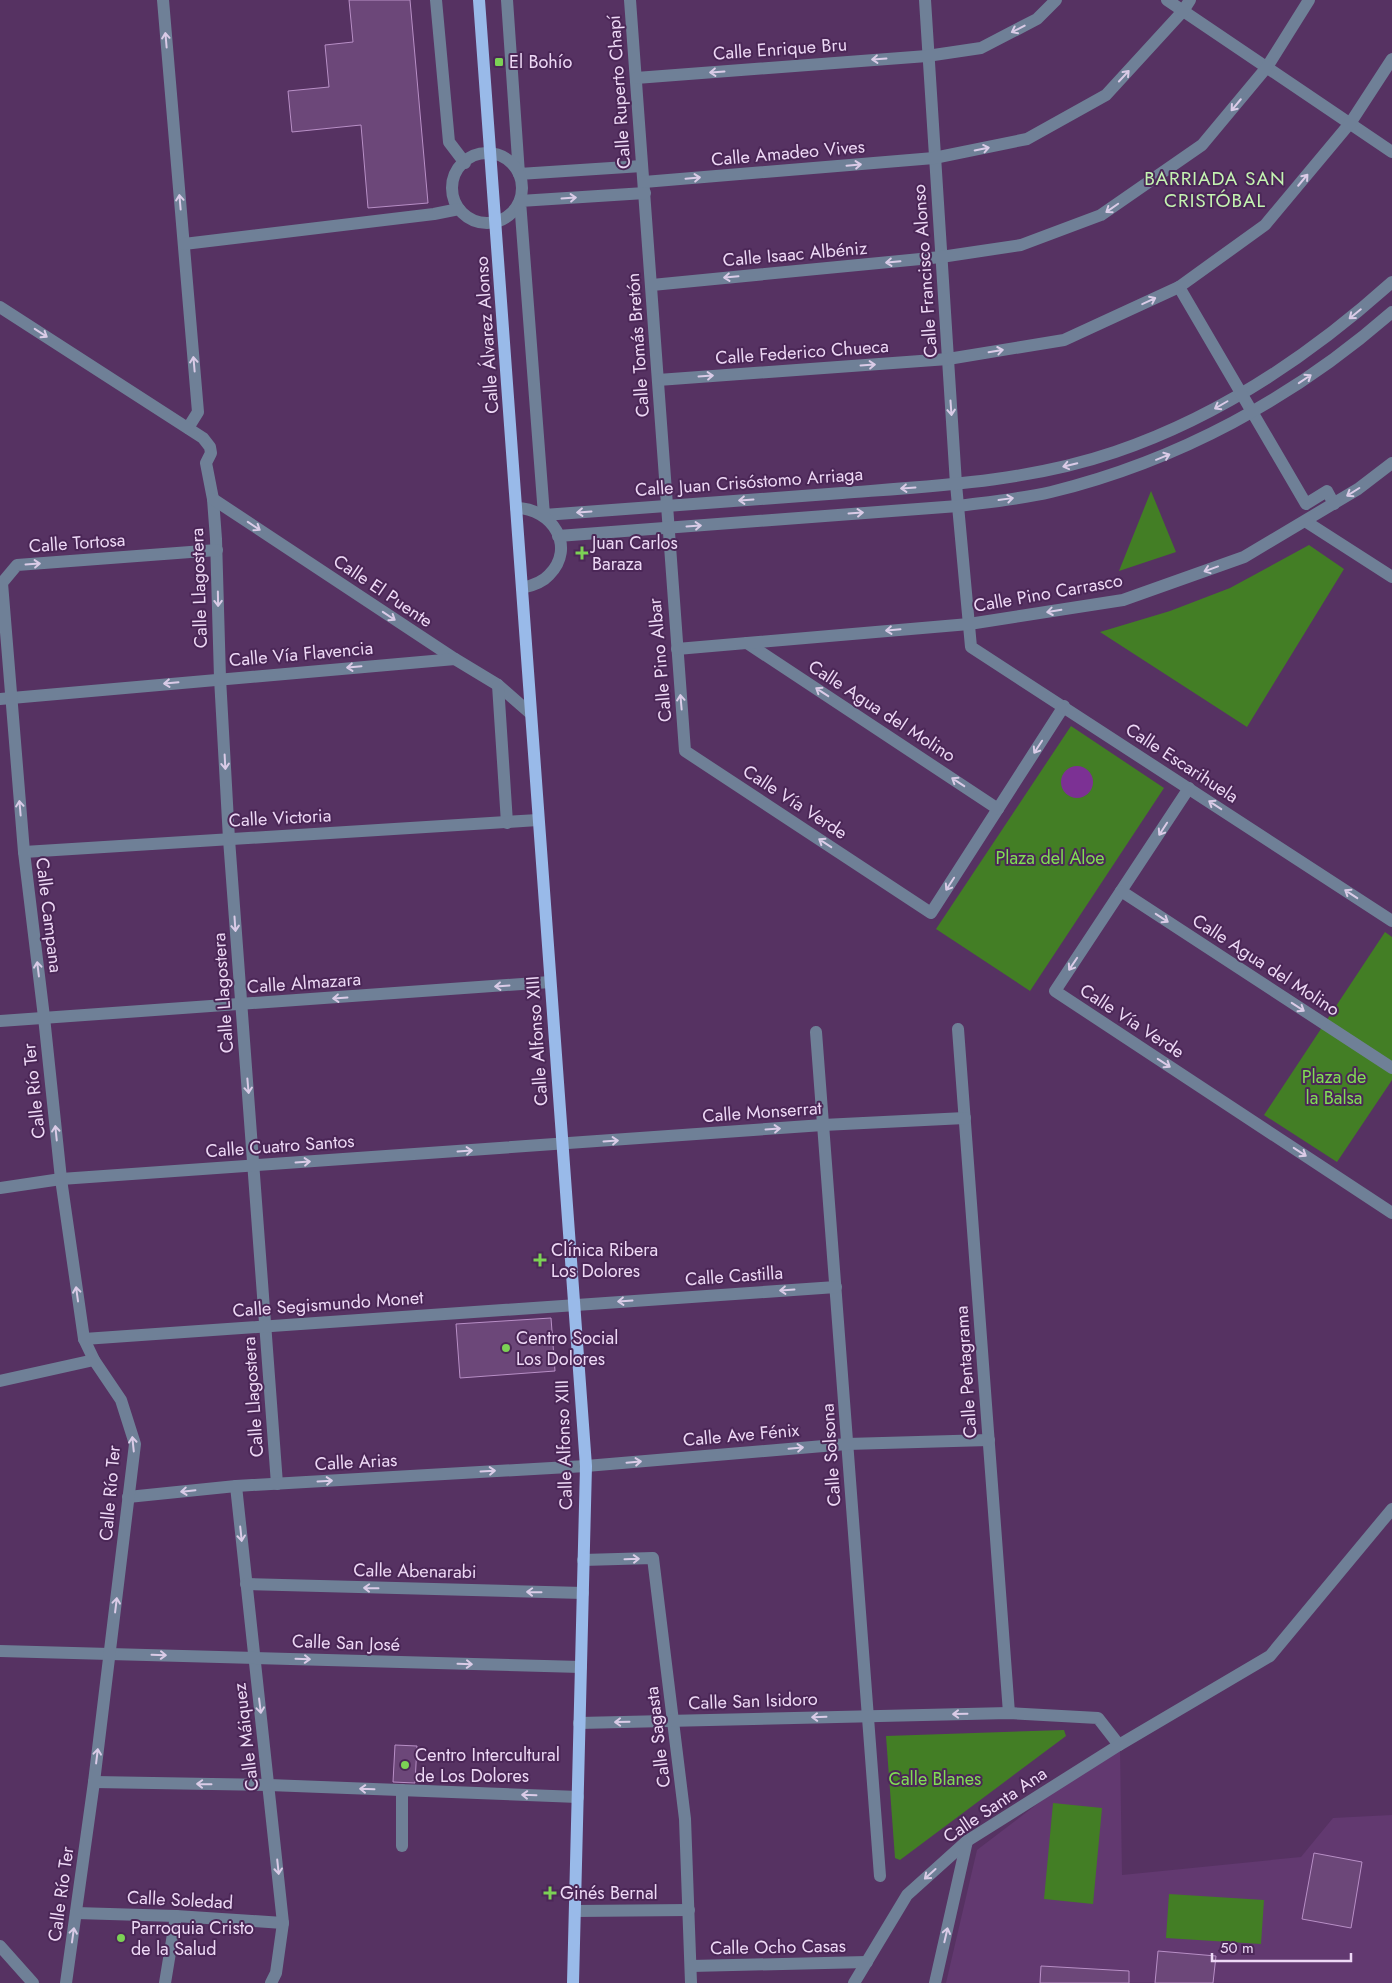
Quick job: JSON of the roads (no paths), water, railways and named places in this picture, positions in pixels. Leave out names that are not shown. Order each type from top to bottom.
[{"type":"main road","name":"Calle Álvarez Alonso","points":[[479,0],[527,667]]},
{"type":"main road","name":"Calle Alfonso XIII","points":[[527,667],[586,1466],[573,1983]]},
{"type":"street","points":[[0,307],[188,428],[198,412],[163,0]]},
{"type":"street","points":[[436,0],[449,142],[464,163]]},
{"type":"street","points":[[507,0],[519,174],[522,183],[520,201],[544,515]]},
{"type":"street","name":"Calle Ruperto Chapí","points":[[630,0],[644,188]]},
{"type":"street","name":"Calle Francisco Alonso","points":[[925,0],[927,56],[956,484],[969,624]]},
{"type":"street","name":"Calle Enrique Bru","points":[[636,78],[927,56],[981,48],[1038,19],[1056,0]]},
{"type":"street","points":[[1167,0],[1187,5],[1267,67],[1392,152]]},
{"type":"street","name":"Calle Isaac Albéniz","points":[[652,285],[941,257],[1022,246],[1101,215],[1202,145],[1267,67],[1309,0]]},
{"type":"street","name":"Calle Amadeo Vives","points":[[520,201],[934,158],[1027,140],[1106,95],[1187,5]]},
{"type":"street","name":"Calle Federico Chueca","points":[[658,380],[948,359],[1064,340],[1179,287],[1265,225],[1350,122],[1392,59]]},
{"type":"street","points":[[519,174],[508,160],[491,154],[479,155],[464,163],[457,173],[452,186],[459,209],[477,222],[496,222],[508,217],[520,201]]},
{"type":"street","points":[[519,174],[642,166]]},
{"type":"street","name":"Calle Tomás Bretón","points":[[644,188],[652,285],[665,506]]},
{"type":"street","points":[[184,244],[434,214],[459,209]]},
{"type":"street","name":"Calle Juan Crisóstomo Arriaga","points":[[544,515],[956,484],[1046,471],[1107,454],[1186,423],[1241,393],[1307,350],[1392,282]]},
{"type":"street","points":[[1179,287],[1306,504],[1327,491],[1334,504]]},
{"type":"street","points":[[558,536],[958,506],[1049,492],[1122,472],[1198,441],[1252,412],[1318,370],[1392,312]]},
{"type":"street","name":"Calle Llagostera","points":[[188,428],[203,438],[210,447],[211,453],[206,463],[214,499],[220,678],[229,838],[255,1166],[277,1484]]},
{"type":"street","name":"Calle Pino Carrasco","points":[[677,649],[969,624],[1123,600],[1244,557],[1358,489],[1392,463]]},
{"type":"street","name":"Calle El Puente","points":[[214,499],[454,659],[498,684],[530,713]]},
{"type":"street","name":"Calle Pino Albar","points":[[665,506],[685,751]]},
{"type":"street","points":[[516,508],[532,509],[544,515],[552,523],[558,536],[559,553],[554,569],[542,581],[522,588]]},
{"type":"street","points":[[1305,521],[1392,577]]},
{"type":"street","name":"Calle Tortosa","points":[[5,698],[2,583],[18,565],[217,550]]},
{"type":"street","name":"Calle Escarihuela","points":[[969,624],[971,647],[1392,921]]},
{"type":"street","name":"Calle Agua del Molino","points":[[747,643],[998,809]]},
{"type":"street","name":"Calle Vía Flavencia","points":[[5,698],[454,659]]},
{"type":"street","points":[[498,684],[507,823]]},
{"type":"street","name":"Calle Campana","points":[[5,698],[44,1017]]},
{"type":"street","name":"Calle Vía Verde","points":[[685,751],[931,913],[1064,706]]},
{"type":"street","name":"Calle Vía Verde","points":[[1189,788],[1055,991],[1392,1213]]},
{"type":"street","name":"Calle Victoria","points":[[24,852],[538,820]]},
{"type":"street","name":"Calle Agua del Molino","points":[[1122,891],[1392,1068]]},
{"type":"street","name":"Calle Almazara","points":[[0,1021],[550,982]]},
{"type":"street","name":"Calle Río Ter","points":[[44,1017],[60,1179],[84,1339],[94,1360],[121,1400],[135,1444],[94,1782],[66,1983]]},
{"type":"street","name":"Calle Pentagrama","points":[[958,1029],[1009,1713]]},
{"type":"street","name":"Calle Solsona","points":[[816,1032],[880,1876]]},
{"type":"street","name":"Calle Monserrat","points":[[562,1145],[823,1125],[965,1118]]},
{"type":"street","name":"Calle Cuatro Santos","points":[[0,1188],[60,1179],[562,1145]]},
{"type":"street","name":"Calle Castilla","points":[[574,1304],[836,1287]]},
{"type":"street","name":"Calle Segismundo Monet","points":[[84,1339],[574,1304]]},
{"type":"street","points":[[0,1381],[94,1360]]},
{"type":"street","name":"Calle Ave Fénix","points":[[586,1466],[847,1444],[989,1440]]},
{"type":"street","name":"Calle Arias","points":[[128,1497],[236,1486],[586,1466]]},
{"type":"street","name":"Calle Máiquez","points":[[236,1486],[283,1923],[276,1973],[271,1983]]},
{"type":"street","name":"Calle Santa Ana","points":[[854,1983],[907,1895],[967,1841],[1119,1745],[1270,1656],[1392,1509]]},
{"type":"street","name":"Calle Sagasta","points":[[583,1560],[653,1558],[685,1819],[690,1910],[691,1983]]},
{"type":"street","name":"Calle Abenarabi","points":[[246,1584],[583,1593]]},
{"type":"street","name":"Calle San José","points":[[0,1651],[581,1667]]},
{"type":"street","points":[[868,1715],[1009,1713],[1098,1718],[1119,1745]]},
{"type":"street","name":"Calle San Isidoro","points":[[580,1723],[674,1722],[868,1715]]},
{"type":"street","points":[[94,1782],[402,1790],[578,1797]]},
{"type":"street","points":[[402,1790],[402,1846]]},
{"type":"street","points":[[935,1983],[967,1841]]},
{"type":"street","points":[[575,1911],[690,1910]]},
{"type":"street","name":"Calle Soledad","points":[[76,1913],[176,1916],[283,1923]]},
{"type":"street","points":[[165,1983],[176,1916]]},
{"type":"street","points":[[0,1946],[33,1983]]},
{"type":"street","name":"Calle Ocho Casas","points":[[691,1966],[867,1962]]},
{"type":"place","name":"El Bohío","points":[[499,62]]},
{"type":"place","name":"Juan Carlos Baraza","points":[[582,553]]},
{"type":"place","name":"Clínica Ribera Los Dolores","points":[[540,1260]]},
{"type":"place","name":"Centro Social Los Dolores","points":[[506,1348]]},
{"type":"place","name":"Centro Intercultural de Los Dolores","points":[[405,1765]]},
{"type":"place","name":"Ginés Bernal","points":[[550,1893]]},
{"type":"place","name":"Parroquia Cristo de la Salud","points":[[121,1938]]},
{"type":"district","name":"BARRIADA SAN CRISTÓBAL","points":[[1215,189]]},
{"type":"park label","name":"Plaza del Aloe","points":[[1050,858]]},
{"type":"park label","name":"Plaza de la Balsa","points":[[1334,1087]]},
{"type":"park label","name":"Calle Blanes","points":[[935,1779]]}]
